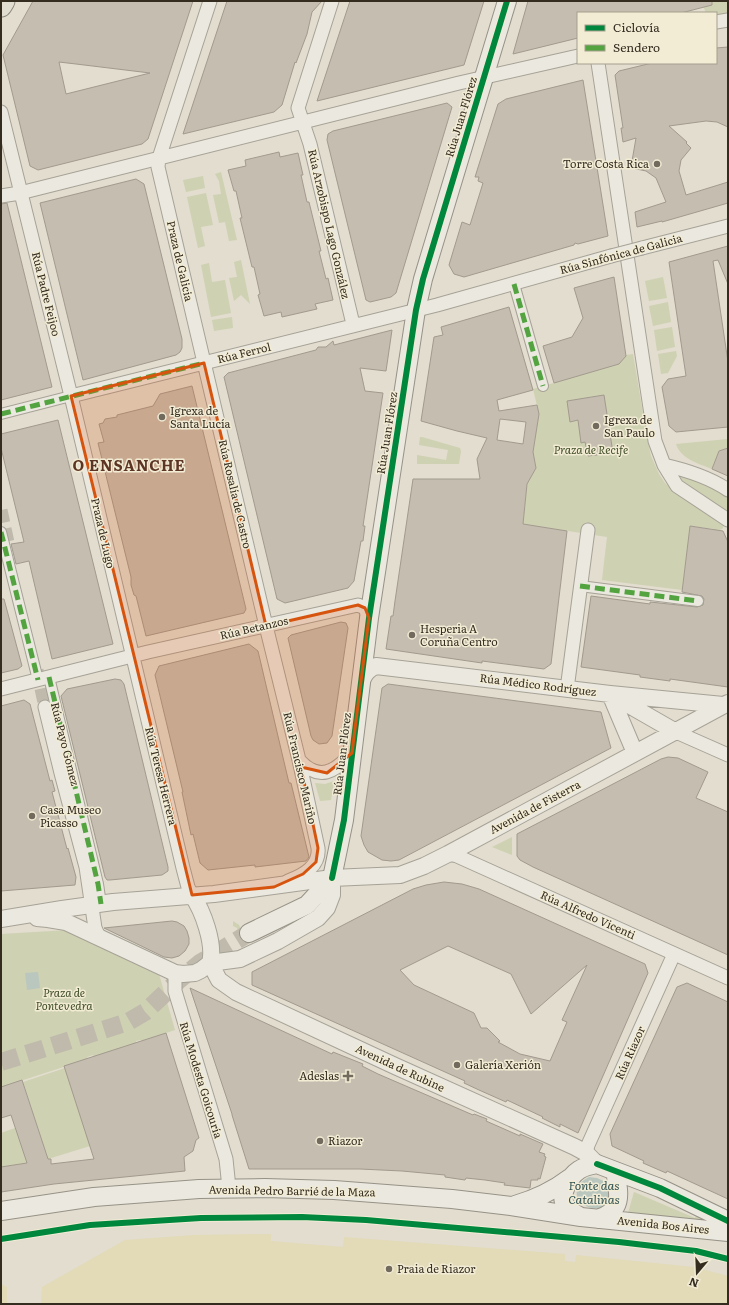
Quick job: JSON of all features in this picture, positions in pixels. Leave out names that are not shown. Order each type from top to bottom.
[{"type":"main road","points":[[1,6],[4,1]]},
{"type":"main road","name":"Rúa Juan Flórez","points":[[332,878],[344,820],[369,618],[416,310],[423,279],[507,1]]},
{"type":"main road","points":[[249,933],[307,905],[332,878]]},
{"type":"main road","points":[[592,1159],[587,1166],[579,1170],[570,1178],[564,1191],[563,1198],[565,1205],[572,1212],[589,1218],[606,1216],[612,1211],[617,1204],[619,1191],[615,1171]]},
{"type":"main road","name":"Avenida Bos Aires","points":[[592,1159],[615,1171],[660,1188],[728,1221]]},
{"type":"main road","name":"Avenida Pedro Barrié de la Maza","points":[[511,1206],[541,1196],[570,1178]]},
{"type":"main road","name":"Avenida Pedro Barrié de la Maza","points":[[1,1211],[94,1198],[229,1188],[334,1190],[452,1198],[589,1218]]},
{"type":"main road","name":"Avenida Bos Aires","points":[[589,1218],[728,1232]]},
{"type":"street","points":[[159,158],[210,1]]},
{"type":"street","name":"Rúa Arzobispo Lago González","points":[[332,1],[298,108],[310,144],[352,320],[356,325]]},
{"type":"street","points":[[717,22],[728,20]]},
{"type":"street","points":[[1,196],[20,193],[484,77],[577,56]]},
{"type":"street","points":[[598,64],[655,441],[664,465],[677,486],[728,520]]},
{"type":"street","name":"Rúa Padre Feijoo","points":[[1,112],[71,396]]},
{"type":"street","name":"Praza de Galicia","points":[[159,158],[158,168],[160,178],[204,363]]},
{"type":"street","name":"Rúa Sinfónica de Galicia","points":[[416,310],[611,256],[728,226]]},
{"type":"street","points":[[514,284],[542,386]]},
{"type":"street","name":"Rúa Ferrol","points":[[71,396],[416,310]]},
{"type":"street","name":"Rúa Rosalía de Castro","points":[[204,363],[266,626]]},
{"type":"street","points":[[1,414],[71,396]]},
{"type":"street","name":"Praza de Lugo","points":[[71,396],[132,656]]},
{"type":"street","points":[[664,465],[685,470],[721,485],[728,490]]},
{"type":"street","points":[[567,689],[588,530]]},
{"type":"street","points":[[1,532],[44,679]]},
{"type":"street","points":[[580,586],[698,601]]},
{"type":"street","name":"Rúa Betanzos","points":[[132,656],[358,605],[365,608],[369,618]]},
{"type":"street","name":"Rúa Francisco Mariño","points":[[266,626],[299,760],[319,854],[311,869],[294,879],[274,887]]},
{"type":"street","points":[[1,689],[132,656]]},
{"type":"street","name":"Rúa Teresa Herrera","points":[[132,656],[185,876],[192,895]]},
{"type":"street","name":"Rúa Médico Rodríguez","points":[[361,682],[366,673],[371,668],[376,666],[610,694],[726,704]]},
{"type":"street","name":"Rúa Payo Gómez","points":[[44,679],[95,871],[92,902]]},
{"type":"street","points":[[610,694],[676,732],[728,755]]},
{"type":"street","points":[[610,694],[635,753]]},
{"type":"street","name":"Avenida de Fisterra","points":[[332,878],[400,875],[424,866],[726,704]]},
{"type":"street","name":"Rúa Payo Gómez","points":[[45,707],[86,868],[92,902]]},
{"type":"street","name":"Rúa Juan Flórez","points":[[299,760],[310,770],[319,773],[327,773],[343,763],[352,753]]},
{"type":"street","name":"Rúa Alfredo Vicenti","points":[[448,854],[461,858],[728,978]]},
{"type":"street","points":[[332,878],[332,895],[327,908],[318,918],[254,953],[234,960],[210,963],[202,970],[195,973],[176,973],[74,925],[57,920],[41,918],[1,919],[92,902],[214,894],[332,878]]},
{"type":"street","points":[[192,895],[200,910],[209,938],[211,954],[210,963]]},
{"type":"street","points":[[92,902],[95,928],[99,937]]},
{"type":"street","name":"Rúa Riazor","points":[[592,1159],[588,1145],[674,954]]},
{"type":"street","name":"Avenida de Rubine","points":[[210,963],[220,980],[236,992],[592,1159]]},
{"type":"street","name":"Rúa Modesta Goicouría","points":[[176,973],[174,986],[176,997],[226,1159],[229,1188]]},
{"type":"highlighted area","points":[[204,363],[266,626],[358,605],[365,608],[369,618],[352,753],[327,773],[301,767],[318,848],[316,862],[303,874],[274,887],[192,895],[71,396]]},
{"type":"green space","points":[[701,1],[728,1],[728,19],[717,22],[717,12],[706,12]]},
{"type":"green space","points":[[221,172],[237,240],[229,241],[225,222],[219,223],[213,195],[221,194],[219,181],[215,174]]},
{"type":"green space","points":[[203,176],[205,188],[186,192],[183,180]]},
{"type":"green space","points":[[206,193],[213,225],[201,227],[205,246],[198,248],[187,197]]},
{"type":"green space","points":[[241,260],[250,304],[241,295],[234,301],[229,278],[237,277],[234,262]]},
{"type":"green space","points":[[209,263],[212,282],[225,280],[231,313],[211,317],[201,265]]},
{"type":"green space","points":[[663,277],[667,298],[649,301],[645,281]]},
{"type":"green space","points":[[668,302],[671,322],[653,326],[649,306]]},
{"type":"green space","points":[[232,317],[233,328],[214,331],[212,320]]},
{"type":"green space","points":[[672,327],[675,347],[657,351],[654,330]]},
{"type":"green space","points":[[676,351],[677,356],[668,373],[661,374],[658,354]]},
{"type":"green space","name":"Praza de Recife","points":[[633,354],[651,456],[659,474],[665,483],[673,490],[725,524],[722,529],[715,532],[714,529],[690,526],[682,590],[602,580],[607,537],[523,524],[527,484],[536,468],[533,452],[539,414],[533,389],[619,364],[626,355]]},
{"type":"green space","points":[[420,437],[460,448],[459,464],[417,464],[417,455],[446,460],[448,450],[419,445]]},
{"type":"green space","points":[[728,439],[728,448],[719,451],[712,469],[696,463],[686,457],[678,449],[676,444]]},
{"type":"green space","points":[[677,473],[709,485],[728,496],[728,513],[684,483]]},
{"type":"green space","points":[[334,781],[331,800],[320,801],[315,783],[325,784]]},
{"type":"green space","points":[[512,837],[512,855],[492,847]]},
{"type":"green space","points":[[233,921],[239,925],[248,943],[244,944],[237,928],[233,926]]},
{"type":"green space","name":"Praza de Pontevedra","points":[[68,930],[159,974],[175,1030],[142,1041],[136,1041],[136,1043],[94,1057],[93,1055],[87,1057],[88,1059],[2,1087],[1,1089],[1,934]]},
{"type":"green space","points":[[65,1068],[90,1146],[48,1159],[23,1082]]},
{"type":"green space","points":[[15,1128],[27,1163],[1,1167],[1,1133]]},
{"type":"green space","points":[[634,1192],[695,1218],[698,1211],[710,1223],[628,1213]]},
{"type":"sand","name":"Praia de Riazor","points":[[271,1234],[271,1241],[343,1247],[344,1237],[565,1254],[565,1261],[575,1262],[576,1255],[694,1267],[728,1276],[728,1304],[41,1304],[42,1287],[125,1240],[194,1235]]},
{"type":"sand","points":[[1,1284],[7,1287],[7,1304],[1,1304]]},
{"type":"water","points":[[38,972],[40,988],[27,990],[25,973]]},
{"type":"water","name":"Fonte das Catalinas","points":[[589,1177],[597,1178],[610,1184],[612,1193],[605,1207],[588,1207],[582,1204],[578,1199],[578,1188],[582,1182]]},
{"type":"building","points":[[33,1],[193,1],[148,139],[142,144],[38,170],[30,166],[3,55]],"holes":[[[59,62],[150,73],[66,94]]]},
{"type":"building","points":[[227,1],[322,1],[312,12],[307,34],[296,63],[295,62],[282,105],[274,112],[183,134]]},
{"type":"building","points":[[350,1],[484,1],[464,65],[317,101]]},
{"type":"building","points":[[528,1],[712,1],[712,5],[685,12],[577,12],[577,38],[513,54]]},
{"type":"building","points":[[728,47],[728,127],[717,122],[706,121],[669,126],[687,142],[686,143],[691,148],[681,160],[679,171],[686,195],[728,182],[728,203],[662,222],[637,227],[635,212],[666,202],[656,178],[646,171],[632,168],[636,138],[623,142],[621,128],[623,128],[615,75],[619,71],[648,64],[717,64],[717,48]]},
{"type":"building","points":[[583,80],[608,236],[578,244],[575,243],[574,245],[464,277],[454,274],[449,265],[462,222],[470,225],[483,183],[478,181],[479,177],[475,177],[498,104],[506,99]]},
{"type":"building","points":[[447,103],[452,107],[396,293],[391,297],[370,302],[366,300],[327,140],[328,134],[333,131]]},
{"type":"building","points":[[279,152],[280,157],[298,153],[307,202],[309,202],[321,251],[319,251],[326,279],[328,278],[333,300],[315,304],[317,309],[282,317],[281,312],[264,316],[258,295],[260,294],[254,267],[252,267],[240,218],[242,218],[236,191],[234,191],[228,170],[246,166],[245,160]]},
{"type":"building","points":[[136,179],[144,184],[182,339],[182,348],[176,355],[83,380],[40,203]]},
{"type":"building","points":[[7,203],[52,387],[1,400],[1,204]]},
{"type":"building","points":[[728,246],[728,284],[718,260],[713,261],[728,362],[728,427],[676,432],[669,426],[662,387],[668,379],[686,376],[669,262]]},
{"type":"building","points":[[614,277],[626,356],[619,364],[554,383],[543,346],[572,337],[583,318],[574,288]]},
{"type":"building","points":[[509,307],[533,390],[497,400],[499,411],[537,405],[539,414],[533,452],[536,468],[527,484],[523,524],[567,531],[551,664],[544,669],[482,661],[482,663],[386,649],[391,616],[393,616],[413,479],[480,479],[477,459],[487,438],[421,421],[434,337],[443,335],[441,327]],"holes":[[[500,419],[526,422],[523,444],[497,440]]]},
{"type":"building","points":[[392,330],[386,371],[360,368],[365,391],[383,393],[363,526],[365,526],[363,541],[361,541],[354,581],[348,588],[285,603],[277,599],[224,377],[228,373],[316,350],[318,347],[326,347],[333,341],[334,345]]},
{"type":"building","points":[[192,386],[246,609],[244,613],[146,636],[136,596],[134,595],[131,585],[131,577],[98,443],[104,442],[99,424],[103,423],[105,419],[117,417],[117,415],[153,406],[160,394]]},
{"type":"building","name":"Igrexa de San Paulo","points":[[604,395],[613,453],[588,456],[585,442],[581,443],[578,420],[570,422],[567,401]]},
{"type":"building","points":[[58,420],[113,644],[52,659],[29,561],[16,564],[11,544],[24,542],[1,448],[1,434]]},
{"type":"building","points":[[728,448],[728,476],[712,469],[719,451]]},
{"type":"building","points":[[690,526],[723,531],[728,542],[728,687],[670,679],[670,681],[640,677],[640,675],[581,667],[591,596],[650,604],[650,602],[697,607],[703,605],[704,599],[702,596],[682,592]]},
{"type":"building","points":[[1,599],[4,599],[22,666],[18,669],[1,673]]},
{"type":"building","points":[[341,622],[346,623],[348,628],[332,736],[327,743],[319,744],[313,740],[311,736],[288,638],[291,635]]},
{"type":"building","points":[[249,644],[258,651],[289,783],[291,783],[309,857],[306,861],[255,867],[255,865],[208,870],[200,863],[193,834],[191,835],[183,792],[155,675],[159,666]]},
{"type":"building","points":[[115,679],[121,680],[124,684],[168,867],[168,871],[162,875],[110,880],[107,880],[105,877],[61,696],[67,689]]},
{"type":"building","points":[[388,684],[601,712],[611,748],[399,860],[382,860],[368,852],[361,836],[382,688]]},
{"type":"building","points":[[24,700],[30,704],[50,781],[52,780],[55,791],[52,792],[76,877],[75,885],[1,891],[1,706]]},
{"type":"building","points":[[668,757],[678,758],[708,772],[696,798],[728,812],[728,955],[533,867],[520,860],[517,856],[517,834],[661,759]]},
{"type":"building","points":[[444,882],[462,884],[479,889],[645,964],[648,973],[578,1133],[560,1124],[560,1127],[507,1100],[506,1102],[479,1090],[464,1083],[465,1081],[252,985],[252,972],[413,889]],"holes":[[[448,946],[511,974],[531,1014],[587,965],[562,1020],[567,1022],[550,1061],[520,1054],[498,1042],[500,1041],[487,1028],[481,1028],[474,1013],[414,985],[400,970]]]},
{"type":"building","points":[[172,921],[184,926],[189,938],[189,944],[185,951],[179,956],[172,958],[164,957],[104,928]]},
{"type":"building","points":[[687,983],[728,1002],[728,1199],[667,1171],[666,1173],[643,1163],[644,1161],[612,1146],[610,1134],[677,987]]},
{"type":"building","points":[[190,988],[332,1054],[333,1052],[363,1064],[362,1066],[378,1074],[473,1115],[474,1114],[487,1119],[486,1121],[520,1136],[520,1134],[543,1144],[539,1152],[545,1154],[544,1156],[546,1157],[540,1179],[538,1178],[538,1180],[531,1180],[530,1188],[504,1185],[505,1183],[485,1180],[466,1178],[465,1180],[445,1177],[445,1175],[402,1171],[360,1169],[249,1169]]},
{"type":"building","points":[[166,1033],[199,1138],[196,1140],[193,1151],[184,1157],[185,1171],[54,1184],[1,1192],[1,1167],[27,1163],[11,1115],[1,1118],[1,1087],[22,1080],[48,1159],[51,1159],[51,1164],[94,1159],[64,1066]]},
{"type":"tunnel","points":[[1,510],[9,547]]},
{"type":"tunnel","points":[[37,670],[45,707]]},
{"type":"tunnel","points":[[1,1062],[128,1022],[145,1012],[179,980],[200,963],[249,933]]},
{"type":"marked path","points":[[514,284],[543,386]]},
{"type":"marked path","points":[[1,414],[204,363]]},
{"type":"marked path","points":[[1,532],[38,680]]},
{"type":"marked path","points":[[580,586],[698,601]]},
{"type":"marked path","points":[[49,677],[98,884],[101,904]]},
{"type":"cycle path","points":[[332,878],[344,820],[369,618],[416,310],[423,279],[507,1]]},
{"type":"cycle path","points":[[597,1164],[660,1188],[728,1221]]},
{"type":"cycle path","points":[[1,1239],[90,1225],[201,1218],[302,1217],[366,1220],[619,1242],[696,1251],[728,1259]]},
{"type":"place","name":"Torre Costa Rica","points":[[657,164]]},
{"type":"place","name":"Igrexa de Santa Lucía","points":[[162,417]]},
{"type":"place","name":"Igrexa de San Paulo","points":[[596,426]]},
{"type":"place","name":"Hesperia A Coruña Centro","points":[[412,635]]},
{"type":"place","name":"Casa Museo Picasso","points":[[32,816]]},
{"type":"place","name":"Galería Xerión","points":[[457,1065]]},
{"type":"place","name":"Adeslas","points":[[348,1076]]},
{"type":"place","name":"Riazor","points":[[320,1141]]},
{"type":"place","name":"Praia de Riazor","points":[[389,1269]]},
{"type":"district","name":"O ENSANCHE","points":[[129,466]]}]
